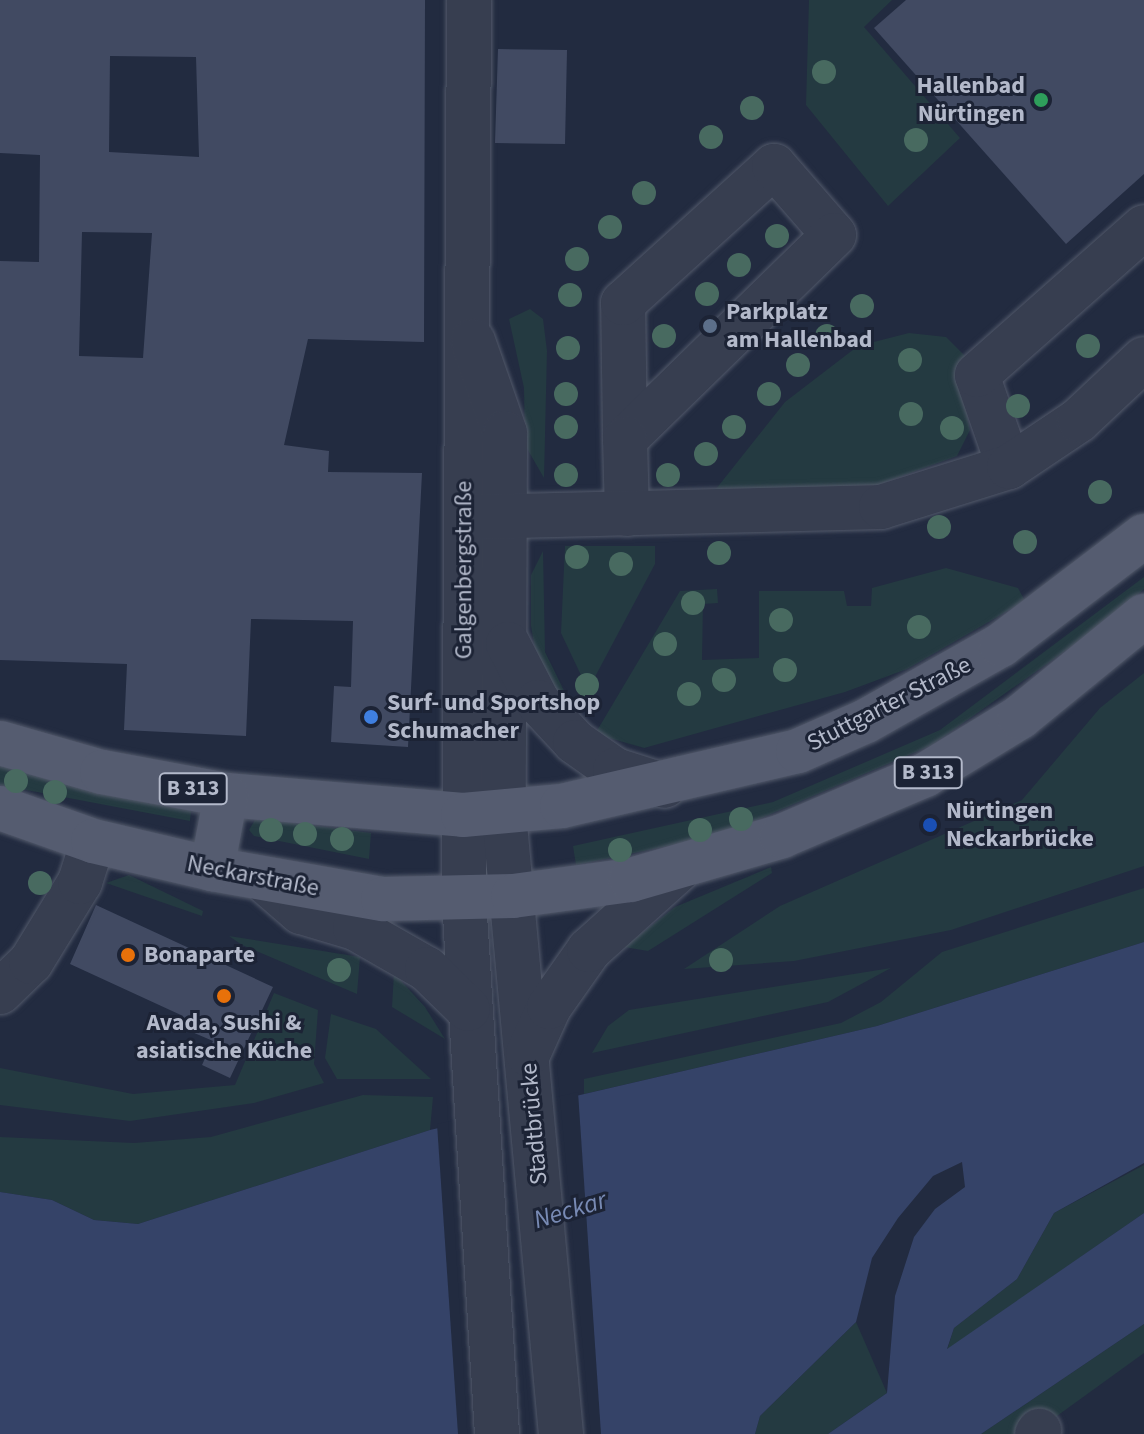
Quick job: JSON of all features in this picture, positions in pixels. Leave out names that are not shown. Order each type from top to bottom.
[{"type":"main road","name":"Stuttgarter Straße","points":[[483,814],[665,786],[798,751],[866,721],[1001,645],[1144,536]]},
{"type":"main road","name":"B 313","points":[[513,896],[679,869],[838,816],[925,775],[1020,717],[1144,616]]},
{"type":"main road","name":"B 313","points":[[0,743],[102,772],[226,795],[483,814]]},
{"type":"main road","points":[[212,869],[226,795]]},
{"type":"main road","name":"Neckarstraße","points":[[0,808],[93,841],[264,880],[383,899],[513,896]]},
{"type":"street","name":"Galgenbergstraße","points":[[469,0],[466,324],[505,433],[484,516],[483,814]]},
{"type":"street","points":[[625,439],[834,235],[774,166],[623,303],[625,439],[627,514]]},
{"type":"street","points":[[1009,467],[977,375],[1144,227]]},
{"type":"street","points":[[484,516],[832,514],[920,497],[1009,467],[1079,420],[1144,359]]},
{"type":"street","name":"Galgenbergstraße","points":[[483,814],[504,637],[484,516]]},
{"type":"street","name":"Galgenbergstraße","points":[[504,637],[538,702],[575,742],[615,770],[665,786]]},
{"type":"street","points":[[483,814],[464,899],[468,1009],[497,1434]]},
{"type":"street","name":"Stadtbrücke","points":[[483,814],[513,896],[561,1434]]},
{"type":"street","points":[[0,992],[40,949],[80,882],[93,841]]},
{"type":"street","points":[[528,1054],[549,1007],[589,950],[679,869]]},
{"type":"street","points":[[264,880],[301,912],[355,928],[427,969],[468,1009]]},
{"type":"shaded area","points":[[809,0],[892,0],[864,27],[960,138],[888,206],[806,105]]},
{"type":"shaded area","points":[[530,309],[543,319],[547,351],[544,478],[525,445],[524,388],[509,319]]},
{"type":"shaded area","points":[[909,333],[946,337],[965,356],[960,378],[970,430],[957,456],[872,487],[712,494],[785,402],[858,346]]},
{"type":"shaded area","points":[[565,546],[655,546],[655,564],[588,690],[561,633]]},
{"type":"shaded area","points":[[543,551],[545,652],[572,707],[568,718],[536,655],[531,626],[531,575]]},
{"type":"shaded area","points":[[946,568],[1018,588],[1025,601],[907,669],[845,692],[644,748],[595,734],[680,591],[717,589],[718,603],[703,604],[702,660],[759,658],[759,591],[844,591],[847,606],[871,606],[872,588]]},
{"type":"shaded area","points":[[1144,577],[1144,589],[1102,625],[932,745],[722,835],[576,865],[573,846],[773,802],[940,730]]},
{"type":"shaded area","points":[[1144,673],[1144,866],[951,930],[794,961],[684,969],[780,906],[1022,800],[1100,708]]},
{"type":"shaded area","points":[[0,764],[191,810],[190,821],[0,785]]},
{"type":"shaded area","points":[[256,818],[371,833],[369,859],[254,836],[249,830]]},
{"type":"shaded area","points":[[771,867],[772,873],[648,951],[624,947],[675,907]]},
{"type":"shaded area","points":[[129,875],[203,911],[202,916],[106,883]]},
{"type":"shaded area","points":[[1144,888],[1144,942],[877,1026],[584,1094],[584,1079],[841,1023],[881,1002],[942,952]]},
{"type":"shaded area","points":[[229,936],[360,957],[357,994],[242,945]]},
{"type":"shaded area","points":[[891,968],[828,1002],[592,1053],[608,1026],[629,1010]]},
{"type":"shaded area","points":[[394,973],[425,1007],[445,1039],[392,1007]]},
{"type":"shaded area","points":[[274,993],[318,1010],[314,1064],[324,1083],[254,1103],[130,1121],[0,1105],[0,1068],[133,1094],[235,1085]]},
{"type":"shaded area","points":[[331,1014],[376,1029],[431,1079],[337,1079],[325,1058]]},
{"type":"shaded area","points":[[363,1095],[433,1097],[430,1130],[138,1224],[94,1220],[52,1200],[0,1192],[0,1137],[134,1143],[211,1137]]},
{"type":"shaded area","points":[[1144,1165],[1144,1213],[947,1350],[954,1328],[1017,1279],[1054,1213]]},
{"type":"shaded area","points":[[856,1322],[887,1393],[828,1434],[755,1434],[760,1416]]},
{"type":"shaded area","points":[[1144,1324],[1144,1353],[1032,1434],[981,1434]]},
{"type":"water","name":"Neckar","points":[[1144,942],[1144,1163],[1054,1213],[1017,1279],[954,1328],[947,1349],[1144,1213],[1144,1324],[981,1434],[828,1434],[887,1393],[895,1296],[914,1237],[935,1209],[965,1187],[962,1162],[933,1176],[898,1218],[872,1258],[856,1322],[760,1416],[755,1434],[0,1434],[0,1192],[52,1200],[94,1220],[138,1224],[430,1130],[877,1026]]},
{"type":"pier","points":[[578,1092],[601,1434],[458,1434],[437,1124]]},
{"type":"building","points":[[0,0],[425,0],[424,342],[308,339],[284,445],[329,451],[328,472],[422,473],[408,747],[331,742],[334,686],[351,687],[353,621],[251,619],[246,736],[124,730],[127,664],[0,660],[0,261],[39,262],[40,155],[0,153]],"holes":[[[110,56],[196,57],[199,157],[109,152]],[[82,232],[152,233],[143,358],[79,356]]]},
{"type":"building","name":"Hallenbad Nürtingen","points":[[906,0],[1144,0],[1144,174],[1066,244],[874,28]]},
{"type":"building","points":[[498,49],[567,50],[565,144],[495,143]]},
{"type":"building","points":[[96,905],[273,987],[230,1078],[202,1065],[213,1041],[178,1026],[183,1016],[70,964]]},
{"type":"place","name":"Hallenbad Nürtingen","points":[[1041,100]]},
{"type":"place","name":"Parkplatz am Hallenbad","points":[[710,326]]},
{"type":"place","name":"Surf- und Sportshop Schumacher","points":[[371,717]]},
{"type":"place","name":"Nürtingen Neckarbrücke","points":[[930,825]]},
{"type":"place","name":"Bonaparte","points":[[128,955]]},
{"type":"place","name":"Avada, Sushi & asiatische Küche","points":[[224,996]]}]
